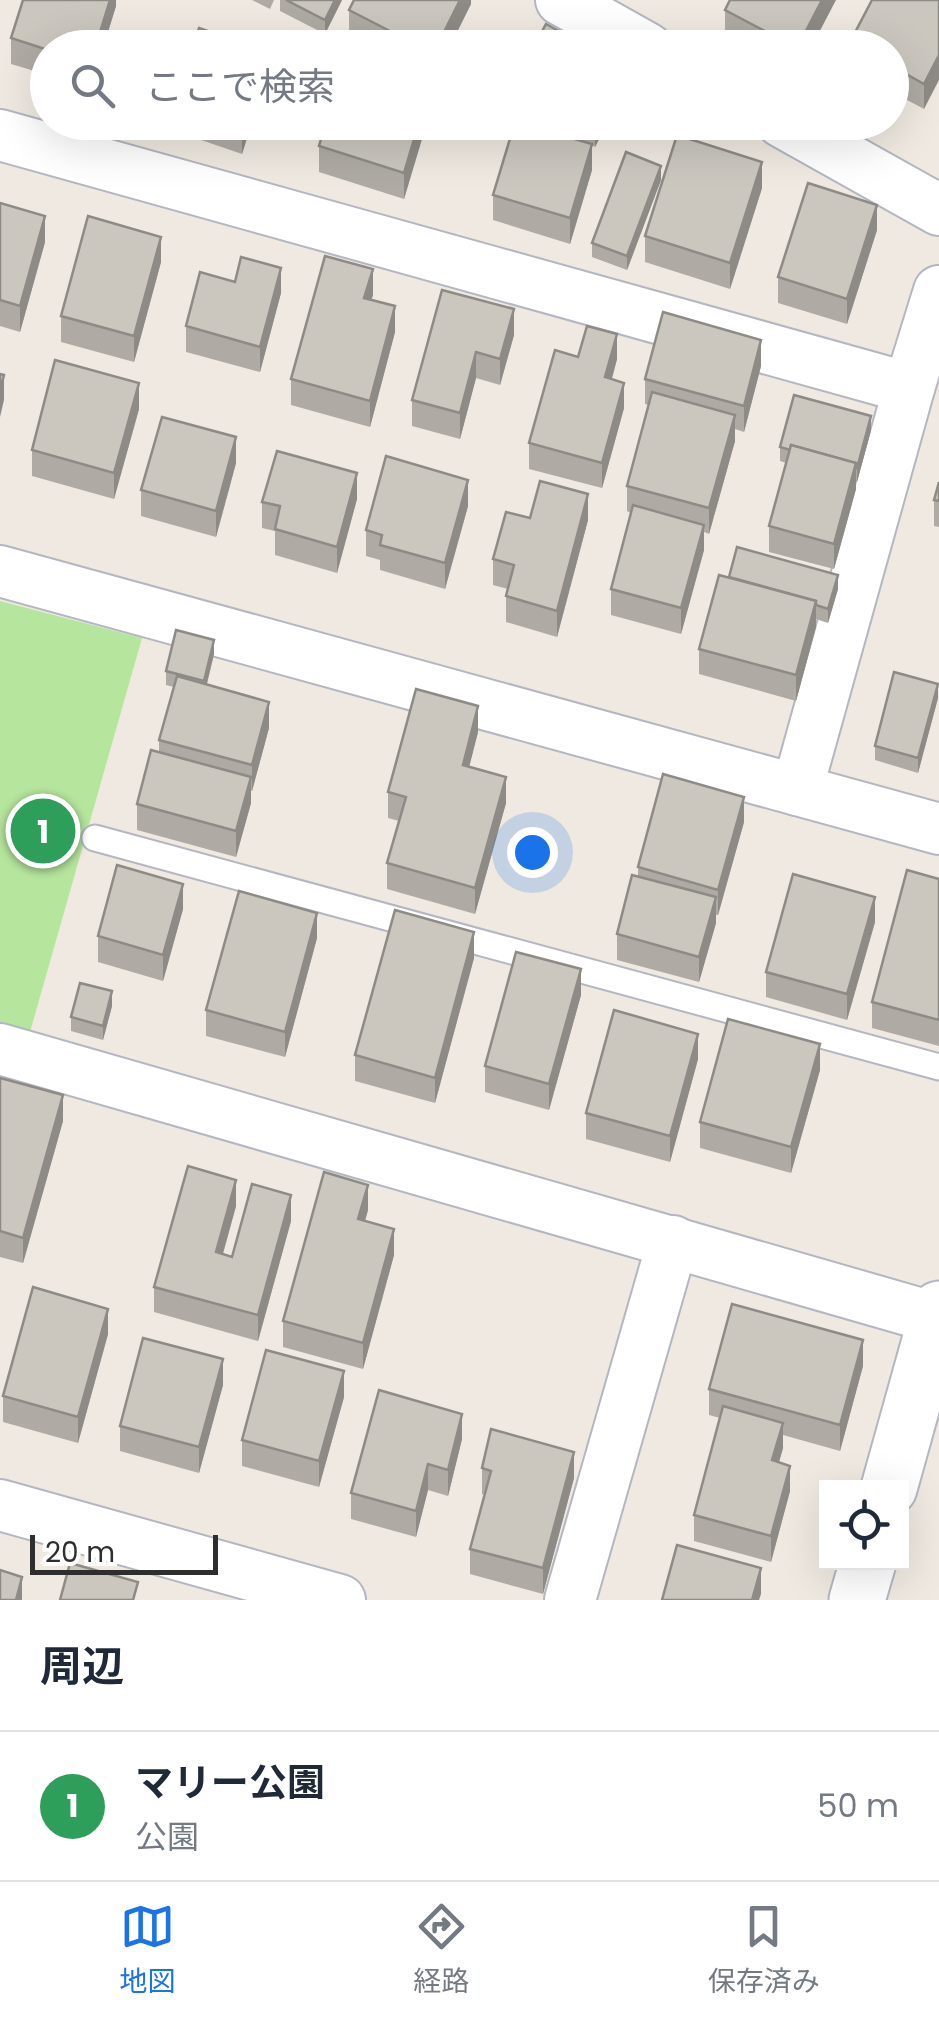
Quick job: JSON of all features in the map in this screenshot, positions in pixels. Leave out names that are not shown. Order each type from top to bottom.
[{"type":"street","points":[[561,0],[614,30]]},
{"type":"street","points":[[0,135],[909,388]]},
{"type":"street","points":[[814,140],[939,210]]},
{"type":"street","points":[[797,790],[939,291]]},
{"type":"street","points":[[0,570],[939,829]]},
{"type":"street","points":[[0,1050],[938,1315],[891,1480]]},
{"type":"street","points":[[570,1600],[673,1241]]},
{"type":"street","points":[[0,1505],[340,1600]]},
{"type":"street","points":[[858,1600],[866,1570]]},
{"type":"lane","points":[[95,838],[939,1067]]},
{"type":"green space","points":[[0,601],[142,638],[30,1032],[0,1023]]},
{"type":"building","points":[[23,0],[110,0],[101,30],[30,30],[30,44],[11,38]]},
{"type":"building","points":[[286,0],[335,0],[325,20]]},
{"type":"building","points":[[354,0],[460,0],[445,30],[388,30],[349,10]]},
{"type":"building","points":[[730,0],[822,0],[806,30],[763,30],[725,10]]},
{"type":"building","points":[[872,0],[939,0],[939,55],[924,84],[909,76],[909,30],[856,30]]},
{"type":"building","points":[[321,140],[414,140],[404,173],[319,146]]},
{"type":"building","points":[[510,140],[578,140],[592,144],[570,218],[493,195]]},
{"type":"building","points":[[675,140],[693,140],[762,162],[730,263],[645,236]]},
{"type":"building","points":[[626,152],[661,166],[627,256],[592,243]]},
{"type":"building","points":[[808,183],[877,205],[847,299],[778,277]]},
{"type":"building","points":[[0,203],[45,216],[20,306],[0,300]]},
{"type":"building","points":[[88,216],[161,237],[134,336],[61,316]]},
{"type":"building","points":[[325,256],[373,269],[364,298],[395,306],[370,401],[291,379]]},
{"type":"building","points":[[241,257],[281,268],[260,347],[186,326],[200,272],[235,282]]},
{"type":"building","points":[[442,290],[514,309],[500,359],[476,352],[460,413],[412,400]]},
{"type":"building","points":[[663,312],[761,340],[744,406],[645,379]]},
{"type":"building","points":[[587,326],[617,334],[605,377],[624,383],[602,463],[529,443],[555,350],[578,357]]},
{"type":"building","points":[[55,360],[139,383],[114,473],[32,450]]},
{"type":"building","points":[[652,392],[735,415],[709,508],[627,486]]},
{"type":"building","points":[[794,395],[871,416],[857,468],[856,463],[791,445],[790,450],[780,447]]},
{"type":"building","points":[[162,417],[236,437],[216,511],[141,490]]},
{"type":"building","points":[[791,445],[856,463],[834,544],[769,526]]},
{"type":"building","points":[[277,451],[357,473],[337,547],[275,529],[280,506],[262,502]]},
{"type":"building","points":[[386,456],[468,480],[445,563],[380,545],[382,535],[366,530]]},
{"type":"building","points":[[540,481],[588,494],[557,611],[506,596],[514,565],[493,559],[506,512],[530,518]]},
{"type":"building","points":[[633,505],[704,525],[681,608],[611,589]]},
{"type":"building","points":[[737,547],[838,575],[828,609],[816,605],[816,601],[729,577]]},
{"type":"building","points":[[719,575],[816,601],[796,675],[699,649]]},
{"type":"building","points":[[176,630],[214,640],[204,681],[166,671]]},
{"type":"building","points":[[894,672],[938,684],[918,758],[875,746]]},
{"type":"building","points":[[177,676],[269,702],[252,765],[159,740]]},
{"type":"building","points":[[416,689],[478,706],[463,765],[506,777],[475,888],[387,863],[406,797],[388,792]]},
{"type":"building","points":[[151,750],[251,777],[236,831],[137,804]]},
{"type":"building","points":[[663,774],[744,797],[718,890],[638,867]]},
{"type":"building","points":[[117,865],[183,884],[163,955],[98,936]]},
{"type":"building","points":[[907,870],[939,879],[939,1020],[872,1002]]},
{"type":"building","points":[[793,874],[875,897],[847,994],[766,972]]},
{"type":"building","points":[[632,875],[716,897],[699,957],[617,934]]},
{"type":"building","points":[[239,891],[317,913],[285,1032],[206,1010]]},
{"type":"building","points":[[395,910],[474,932],[435,1078],[355,1055]]},
{"type":"building","points":[[516,952],[581,969],[549,1084],[485,1066]]},
{"type":"building","points":[[80,983],[112,991],[103,1026],[71,1017]]},
{"type":"building","points":[[614,1010],[698,1034],[670,1136],[586,1113]]},
{"type":"building","points":[[728,1019],[820,1044],[791,1147],[700,1122]]},
{"type":"building","points":[[0,1078],[63,1095],[23,1238],[0,1231]]},
{"type":"building","points":[[188,1166],[236,1180],[216,1252],[232,1257],[252,1184],[291,1195],[258,1315],[154,1287]]},
{"type":"building","points":[[324,1172],[368,1185],[358,1219],[394,1229],[363,1343],[283,1321]]},
{"type":"building","points":[[33,1287],[108,1309],[78,1417],[3,1396]]},
{"type":"building","points":[[732,1304],[863,1340],[840,1425],[709,1389]]},
{"type":"building","points":[[143,1338],[223,1359],[199,1447],[120,1426]]},
{"type":"building","points":[[266,1350],[344,1371],[319,1461],[242,1440]]},
{"type":"building","points":[[379,1390],[462,1414],[448,1470],[428,1464],[416,1511],[351,1493]]},
{"type":"building","points":[[723,1406],[783,1423],[772,1460],[790,1466],[771,1536],[694,1515]]},
{"type":"building","points":[[491,1429],[574,1452],[543,1568],[470,1549],[491,1471],[482,1468]]},
{"type":"building","points":[[677,1545],[761,1568],[752,1600],[662,1600]]},
{"type":"building","points":[[70,1563],[138,1582],[133,1600],[60,1600]]},
{"type":"building","points":[[0,1570],[22,1577],[16,1600],[0,1600]]},
{"type":"place","name":"マリー公園","points":[[43,831]]}]
